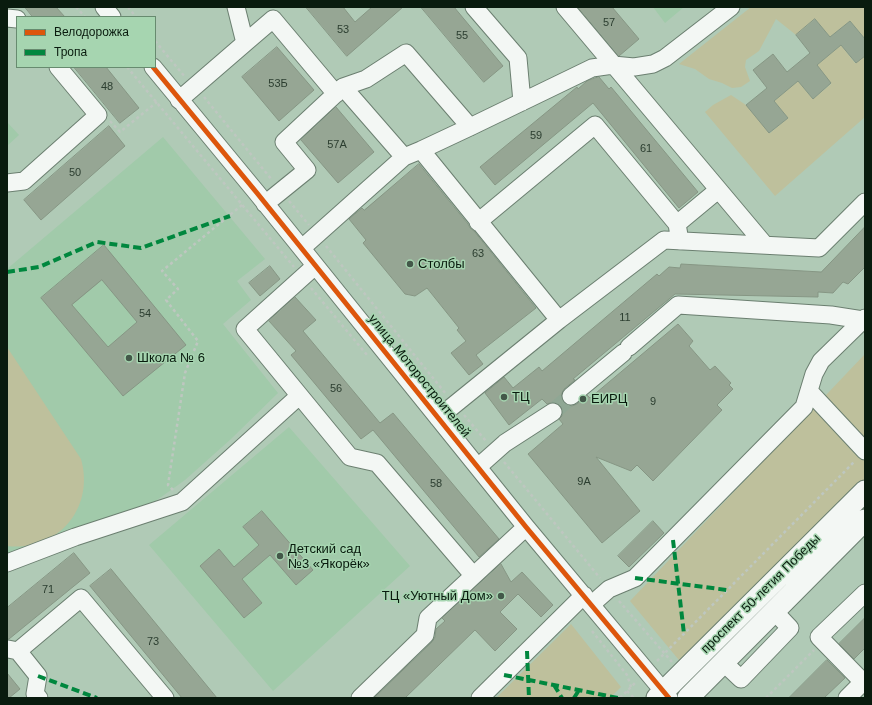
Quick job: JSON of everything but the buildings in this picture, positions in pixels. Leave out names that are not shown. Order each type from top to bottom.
[{"type":"main road","name":"проспект 50-летия Победы","points":[[664,696],[865,491]]},
{"type":"main road","name":"проспект 50-летия Победы","points":[[688,698],[865,520]]},
{"type":"street","points":[[104,7],[111,16]]},
{"type":"street","points":[[236,7],[245,43]]},
{"type":"street","points":[[474,7],[518,58],[522,102]]},
{"type":"street","points":[[565,7],[765,245]]},
{"type":"street","points":[[302,248],[404,157],[592,68],[613,65],[634,67],[653,64],[665,58],[731,7]]},
{"type":"street","points":[[179,100],[272,19],[404,157]]},
{"type":"street","points":[[265,204],[307,170],[284,142],[340,90],[366,79],[406,53],[470,127]]},
{"type":"street","points":[[7,183],[24,181],[98,115],[59,68]]},
{"type":"street","name":"улица Моторостроителей","points":[[154,68],[302,248],[526,527],[646,671],[664,696]]},
{"type":"street","points":[[478,222],[595,125],[677,224],[680,241]]},
{"type":"street","points":[[420,150],[559,320]]},
{"type":"street","points":[[677,224],[718,190]]},
{"type":"street","points":[[438,418],[559,320],[664,240],[819,248],[865,202]]},
{"type":"street","points":[[315,266],[244,329],[350,457],[377,463],[473,575]]},
{"type":"street","points":[[571,396],[678,305],[831,315],[864,319]]},
{"type":"street","points":[[480,698],[588,600],[635,578],[804,407],[814,374],[822,361],[864,319]]},
{"type":"street","points":[[809,392],[865,451]]},
{"type":"street","points":[[7,563],[75,537],[182,502],[299,396]]},
{"type":"street","points":[[478,467],[505,443],[553,412]]},
{"type":"street","points":[[360,698],[425,635],[428,618],[526,527]]},
{"type":"street","points":[[847,698],[864,681],[819,637],[865,593]]},
{"type":"street","points":[[38,698],[35,694],[38,676],[13,650],[81,598],[165,698]]},
{"type":"path","points":[[76,7],[84,16]]},
{"type":"path","points":[[128,7],[135,16]]},
{"type":"path","points":[[156,42],[272,180]]},
{"type":"path","points":[[128,68],[302,278]]},
{"type":"path","points":[[98,115],[109,120],[120,132],[157,102]]},
{"type":"path","points":[[182,502],[168,485],[185,374],[198,341],[166,300],[178,289],[162,271],[242,205]]},
{"type":"path","points":[[620,698],[865,451]]},
{"type":"path","points":[[766,698],[817,647]]},
{"type":"path","points":[[627,691],[634,698]]},
{"type":"shaded area","points":[[653,7],[684,7],[665,23]]},
{"type":"shaded area","points":[[751,7],[865,7],[865,39],[850,21],[830,37],[815,19],[796,35],[776,19],[759,51],[746,60],[745,67],[750,81],[741,87],[732,88],[709,79],[695,69],[679,64]]},
{"type":"shaded area","points":[[841,45],[855,63],[865,56],[865,117],[775,196],[705,112],[713,105],[731,95],[746,105],[770,133],[788,118],[774,101],[798,81],[813,99],[831,84],[817,65]]},
{"type":"shaded area","points":[[7,122],[19,135],[7,146]]},
{"type":"shaded area","name":"Школа № 6","points":[[163,137],[265,259],[237,281],[251,300],[223,324],[278,393],[231,439],[185,480],[150,505],[7,560],[7,269]]},
{"type":"shaded area","points":[[7,347],[81,459],[84,477],[83,494],[77,510],[68,523],[57,534],[42,542],[25,546],[7,546]]},
{"type":"shaded area","points":[[865,354],[865,482],[683,665],[630,601]]},
{"type":"shaded area","name":"Детский сад №3 «Якорёк»","points":[[289,427],[410,566],[273,691],[149,545]]},
{"type":"shaded area","points":[[571,624],[621,687],[610,698],[496,698]]},
{"type":"tunnel","points":[[553,412],[571,396]]},
{"type":"marked path","points":[[7,272],[39,267],[97,242],[141,248],[230,216]]},
{"type":"marked path","points":[[673,540],[684,634]]},
{"type":"marked path","points":[[635,578],[727,590]]},
{"type":"marked path","points":[[527,651],[529,698]]},
{"type":"marked path","points":[[504,675],[618,698]]},
{"type":"marked path","points":[[38,676],[97,698]]},
{"type":"marked path","points":[[554,685],[562,698]]},
{"type":"marked path","points":[[574,698],[579,690]]},
{"type":"cycle path","points":[[154,68],[257,193],[526,527],[669,698]]},
{"type":"place","name":"Столбы","points":[[410,264]]},
{"type":"place","name":"Школа № 6","points":[[129,358]]},
{"type":"place","name":"ТЦ","points":[[504,397]]},
{"type":"place","name":"ЕИРЦ","points":[[583,399]]},
{"type":"place","name":"Детский сад №3 «Якорёк»","points":[[280,556]]},
{"type":"place","name":"ТЦ «Уютный Дом»","points":[[501,596]]}]
